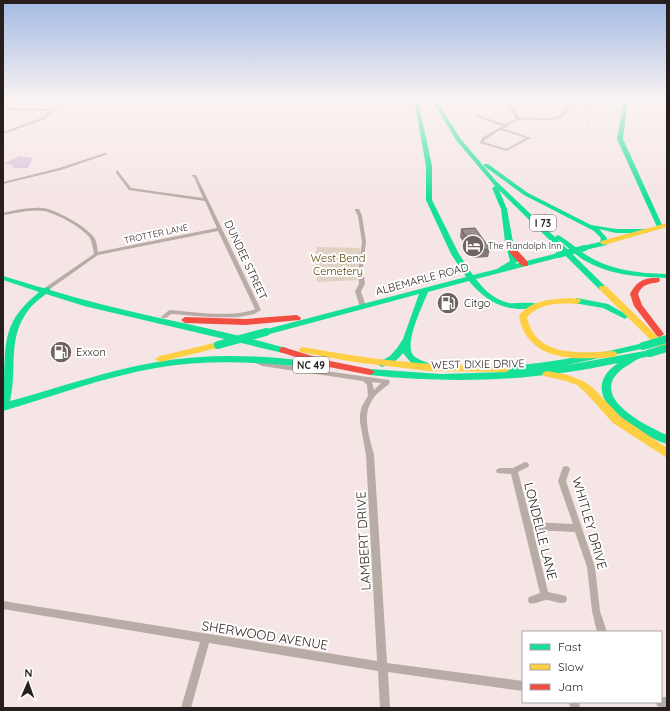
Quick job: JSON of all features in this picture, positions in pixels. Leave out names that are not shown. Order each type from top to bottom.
[{"type":"main road","points":[[423,133],[429,166],[429,200],[456,254],[471,278],[489,298],[502,305],[518,307],[550,302],[578,300],[602,304],[621,314],[649,333]]},
{"type":"main road","name":"I 73","points":[[454,133],[530,218],[667,351]]},
{"type":"main road","name":"I 73","points":[[460,133],[480,163],[665,338]]},
{"type":"main road","points":[[621,133],[620,139],[663,226]]},
{"type":"main road","points":[[480,163],[526,194],[560,213],[584,223],[616,231],[647,231]]},
{"type":"main road","points":[[480,163],[501,198],[506,211],[508,234],[514,260],[510,265],[500,270]]},
{"type":"main road","points":[[584,223],[601,234],[604,238],[604,243]]},
{"type":"main road","name":"ALBEMARLE ROAD","points":[[4,405],[137,365],[424,291],[663,226]]},
{"type":"main road","points":[[558,237],[587,259],[606,268],[627,274],[667,276]]},
{"type":"main road","points":[[512,250],[525,264]]},
{"type":"main road","points":[[3,274],[46,290],[164,317],[289,350]]},
{"type":"main road","points":[[3,278],[105,308],[289,350]]},
{"type":"main road","points":[[665,338],[658,327],[638,305],[634,293],[636,288],[641,283],[652,280],[667,280]]},
{"type":"main road","points":[[4,405],[9,385],[9,346],[14,327],[28,306],[46,290]]},
{"type":"main road","points":[[424,291],[408,337],[406,350],[416,362],[424,365],[456,370]]},
{"type":"main road","points":[[550,302],[529,310],[523,316],[525,327],[536,341],[553,351],[568,355],[582,356],[602,352],[613,354]]},
{"type":"main road","points":[[176,320],[246,322],[288,320],[341,312]]},
{"type":"main road","points":[[370,372],[395,359],[408,337]]},
{"type":"main road","name":"WEST DIXIE DRIVE","points":[[370,372],[426,369],[508,369],[548,366],[613,354],[665,338]]},
{"type":"main road","name":"WEST DIXIE DRIVE","points":[[289,350],[325,364],[370,372],[469,378],[547,374],[581,369],[667,348]]},
{"type":"main road","name":"ALBEMARLE ROAD","points":[[147,367],[183,354]]},
{"type":"main road","points":[[634,357],[627,364],[614,371],[607,379],[605,386],[607,395],[613,405],[625,416],[639,426],[667,440]]},
{"type":"main road","name":"NC 49","points":[[4,405],[147,367],[188,361],[251,358],[282,360],[362,374],[370,372]]},
{"type":"main road","points":[[547,374],[564,377],[580,383],[590,390],[614,416],[634,432],[667,454]]},
{"type":"main road","points":[[387,382],[402,375]]},
{"type":"street","points":[[493,133],[483,139],[481,141],[482,143],[506,150],[529,138],[514,133]]},
{"type":"street","points":[[3,183],[60,169],[106,154]]},
{"type":"street","points":[[117,172],[130,189],[206,200]]},
{"type":"street","name":"DUNDEE STREET","points":[[164,317],[170,312],[238,315],[254,313],[258,310],[206,200],[193,176]]},
{"type":"street","points":[[3,214],[40,210],[50,211],[90,235],[93,240],[96,254],[46,290]]},
{"type":"street","points":[[357,210],[361,220],[364,242],[361,266],[362,284],[358,291],[363,307]]},
{"type":"street","name":"TROTTER LANE","points":[[96,254],[220,229]]},
{"type":"street","points":[[370,372],[387,382]]},
{"type":"street","points":[[370,372],[371,396]]},
{"type":"street","name":"LAMBERT DRIVE","points":[[385,708],[370,455],[363,417],[365,404],[371,396],[387,382]]},
{"type":"street","points":[[500,471],[514,471],[525,465]]},
{"type":"street","name":"WHITLEY DRIVE","points":[[566,469],[562,481],[591,567],[596,611],[602,631]]},
{"type":"street","name":"LONDELLE LANE","points":[[514,471],[546,596]]},
{"type":"street","points":[[528,526],[578,528]]},
{"type":"street","points":[[532,600],[546,596],[563,598]]},
{"type":"street","name":"SHERWOOD AVENUE","points":[[3,605],[383,667],[522,686]]},
{"type":"street","points":[[186,708],[206,638]]},
{"type":"green space","name":"West Bend Cemetery","points":[[317,247],[360,248],[361,280],[317,282],[315,258]]},
{"type":"shaded area","points":[[20,156],[33,158],[28,168],[13,168],[12,165],[3,164]]},
{"type":"building","points":[[475,228],[490,249],[476,250],[461,229]]},
{"type":"traffic: fast","points":[[423,133],[429,166],[429,200],[455,254],[471,278]]},
{"type":"traffic: fast","points":[[454,133],[494,182],[603,288]]},
{"type":"traffic: fast","points":[[621,133],[620,139],[660,227]]},
{"type":"traffic: fast","points":[[486,165],[526,194],[596,230],[604,238],[604,243]]},
{"type":"traffic: fast","points":[[495,188],[504,209],[509,242],[514,258],[514,261],[510,265],[500,270]]},
{"type":"traffic: fast","points":[[593,226],[616,231],[647,231]]},
{"type":"traffic: fast","points":[[558,237],[584,257],[606,268],[626,273],[667,276]]},
{"type":"traffic: fast","points":[[585,248],[604,243]]},
{"type":"traffic: fast","points":[[558,255],[585,248]]},
{"type":"traffic: fast","points":[[266,332],[558,255]]},
{"type":"traffic: fast","points":[[3,278],[84,303],[283,350]]},
{"type":"traffic: fast","points":[[471,278],[484,293],[491,299],[498,302],[515,306],[535,305]]},
{"type":"traffic: fast","points":[[4,406],[9,385],[9,346],[14,327],[27,306],[47,289]]},
{"type":"traffic: fast","points":[[424,291],[409,331],[406,346],[410,357],[418,363],[427,366]]},
{"type":"traffic: fast","points":[[577,301],[605,306],[625,316]]},
{"type":"traffic: fast","points":[[218,345],[266,332]]},
{"type":"traffic: fast","points":[[643,346],[667,339]]},
{"type":"traffic: fast","points":[[382,364],[387,363],[394,358],[405,341]]},
{"type":"traffic: fast","points":[[506,369],[575,361],[643,346]]},
{"type":"traffic: fast","points":[[650,353],[667,348]]},
{"type":"traffic: fast","points":[[370,372],[406,376],[441,377],[511,375],[580,367],[650,353]]},
{"type":"traffic: fast","points":[[634,357],[610,375],[606,389],[609,399],[625,417],[648,431],[667,440]]},
{"type":"traffic: fast","points":[[3,407],[117,373],[176,362],[235,359],[314,365]]},
{"type":"traffic: slow","points":[[604,243],[667,225]]},
{"type":"traffic: slow","points":[[603,288],[665,349]]},
{"type":"traffic: slow","points":[[577,301],[548,303],[533,308],[523,316],[525,327],[531,336],[541,345],[554,352],[575,356],[613,354]]},
{"type":"traffic: slow","points":[[160,359],[218,345]]},
{"type":"traffic: slow","points":[[303,350],[404,366],[480,370],[506,369]]},
{"type":"traffic: slow","points":[[547,374],[568,378],[580,383],[589,390],[617,420],[667,454]]},
{"type":"traffic: jam","points":[[512,250],[525,264]]},
{"type":"traffic: jam","points":[[656,280],[642,283],[634,294],[638,306],[660,334]]},
{"type":"traffic: jam","points":[[185,320],[246,322],[297,318]]},
{"type":"traffic: jam","points":[[283,350],[324,363],[370,372]]},
{"type":"place","name":"The Randolph Inn","points":[[473,246]]},
{"type":"place","name":"Citgo","points":[[448,303]]},
{"type":"place","name":"Exxon","points":[[61,352]]}]
